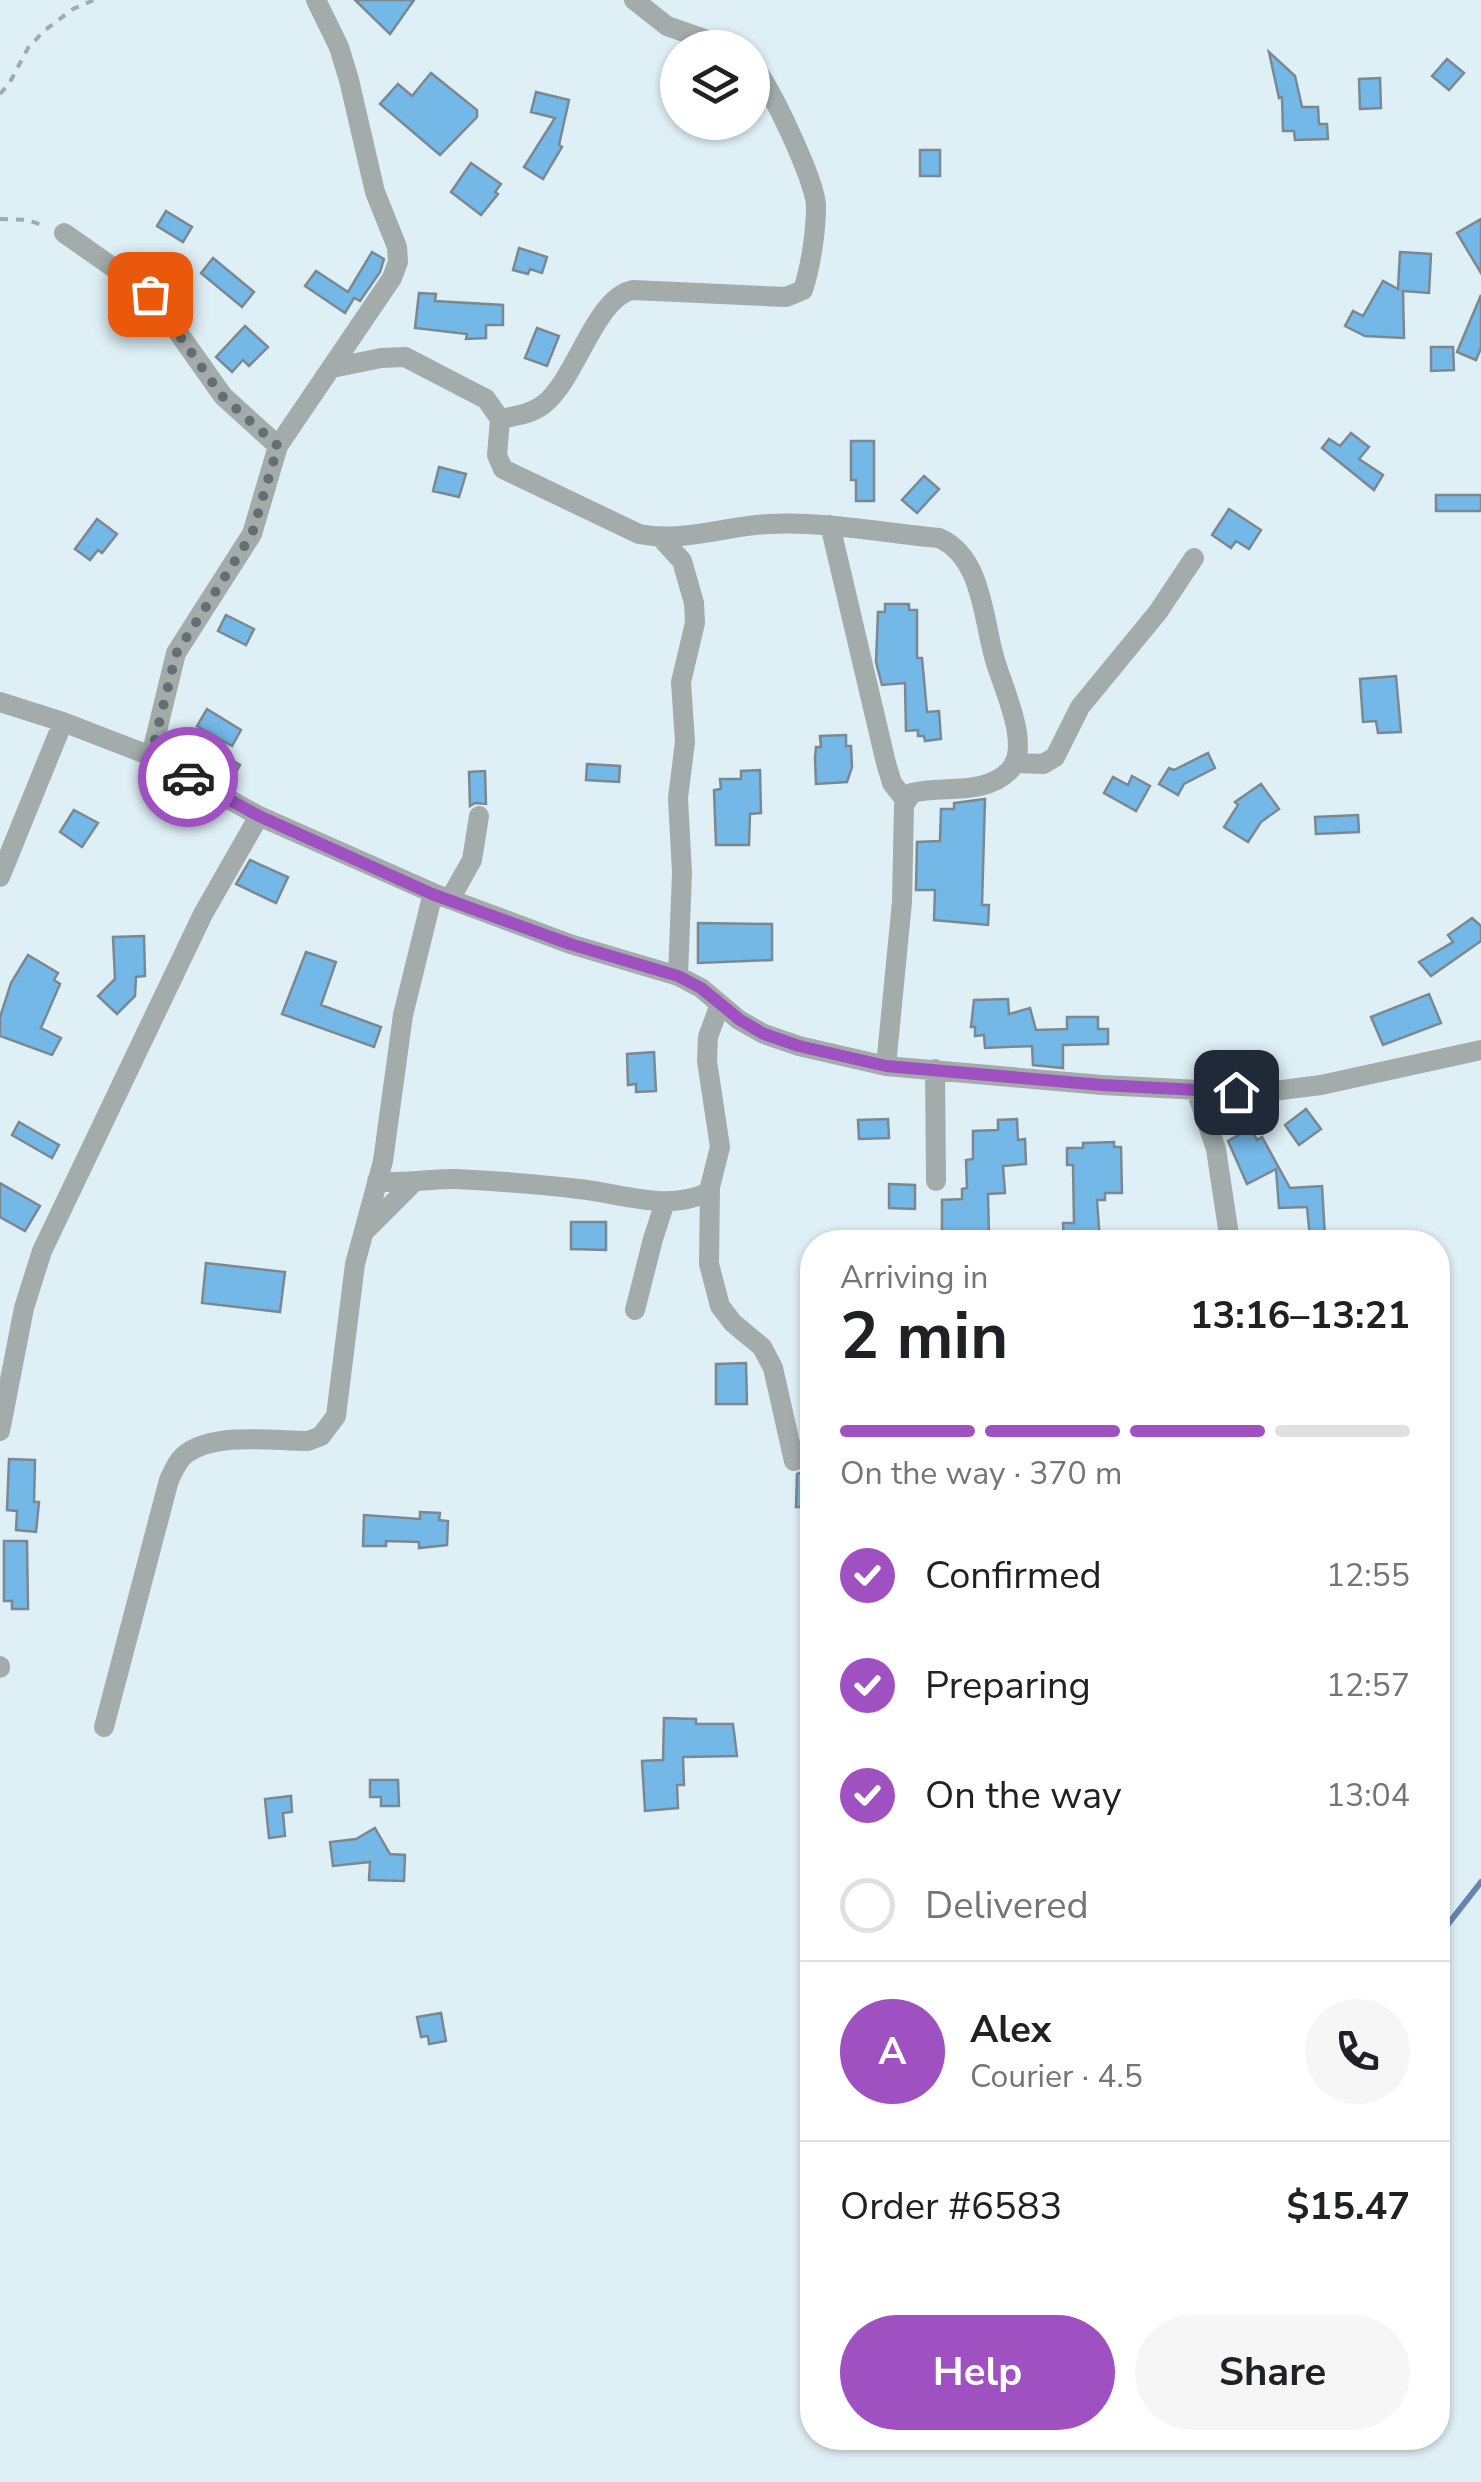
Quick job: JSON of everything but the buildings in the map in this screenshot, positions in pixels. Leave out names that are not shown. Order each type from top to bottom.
[{"type":"street","points":[[151,756],[176,654],[252,534],[278,446],[392,278],[398,262],[397,247],[363,149],[350,80],[316,0]]},
{"type":"street","points":[[634,0],[667,26],[678,30]]},
{"type":"street","points":[[500,420],[542,406],[553,395],[620,292],[786,296],[803,290],[816,204],[770,94]]},
{"type":"street","points":[[64,234],[150,294],[222,396],[278,446]]},
{"type":"street","points":[[332,368],[405,357],[486,399],[500,420],[497,455],[503,469],[639,534],[662,539],[765,524],[830,524],[950,542],[978,591],[995,662],[1012,704],[1016,755],[1007,773],[975,787],[922,790],[906,801],[902,902],[886,1066]]},
{"type":"street","points":[[830,524],[889,773],[906,801]]},
{"type":"street","points":[[662,539],[682,561],[694,603],[695,623],[681,682],[685,742],[678,798],[682,873],[678,976]]},
{"type":"street","points":[[1014,762],[1042,764],[1056,757],[1080,707],[1158,612],[1194,558]]},
{"type":"street","points":[[0,702],[151,756],[259,816],[441,896],[583,948],[678,976],[764,1034],[799,1046],[886,1066],[1196,1090],[1289,1090],[1481,1050]]},
{"type":"street","points":[[0,878],[63,722]]},
{"type":"street","points":[[0,1430],[24,1308],[42,1251],[203,914],[259,816]]},
{"type":"street","points":[[104,1727],[169,1480],[178,1461],[188,1452],[218,1441],[308,1441],[330,1427],[336,1416],[355,1264],[378,1181],[403,1015],[441,896],[472,860],[479,816]]},
{"type":"street","points":[[720,1004],[708,1037],[707,1061],[720,1146],[709,1192],[709,1264],[720,1306],[733,1323],[762,1347],[772,1368],[794,1461]]},
{"type":"street","points":[[935,1070],[936,1181]]},
{"type":"street","points":[[1196,1090],[1216,1149],[1223,1230]]},
{"type":"street","points":[[378,1181],[412,1184],[449,1179],[521,1184],[666,1202],[693,1200],[709,1192]]},
{"type":"street","points":[[364,1233],[412,1184]]},
{"type":"street","points":[[636,1310],[666,1202]]},
{"type":"path","points":[[0,94],[28,48],[44,31],[73,9],[94,0]]},
{"type":"path","points":[[0,220],[28,220],[64,234]]},
{"type":"waterway","points":[[1450,1922],[1481,1882]]},
{"type":"way so far","points":[[150,294],[222,396],[278,446],[252,534],[176,654],[166,685],[151,756],[188,777]]},
{"type":"route","points":[[188,777],[259,816],[432,894],[570,944],[678,976],[764,1034],[799,1046],[886,1066],[1236,1092]]}]
